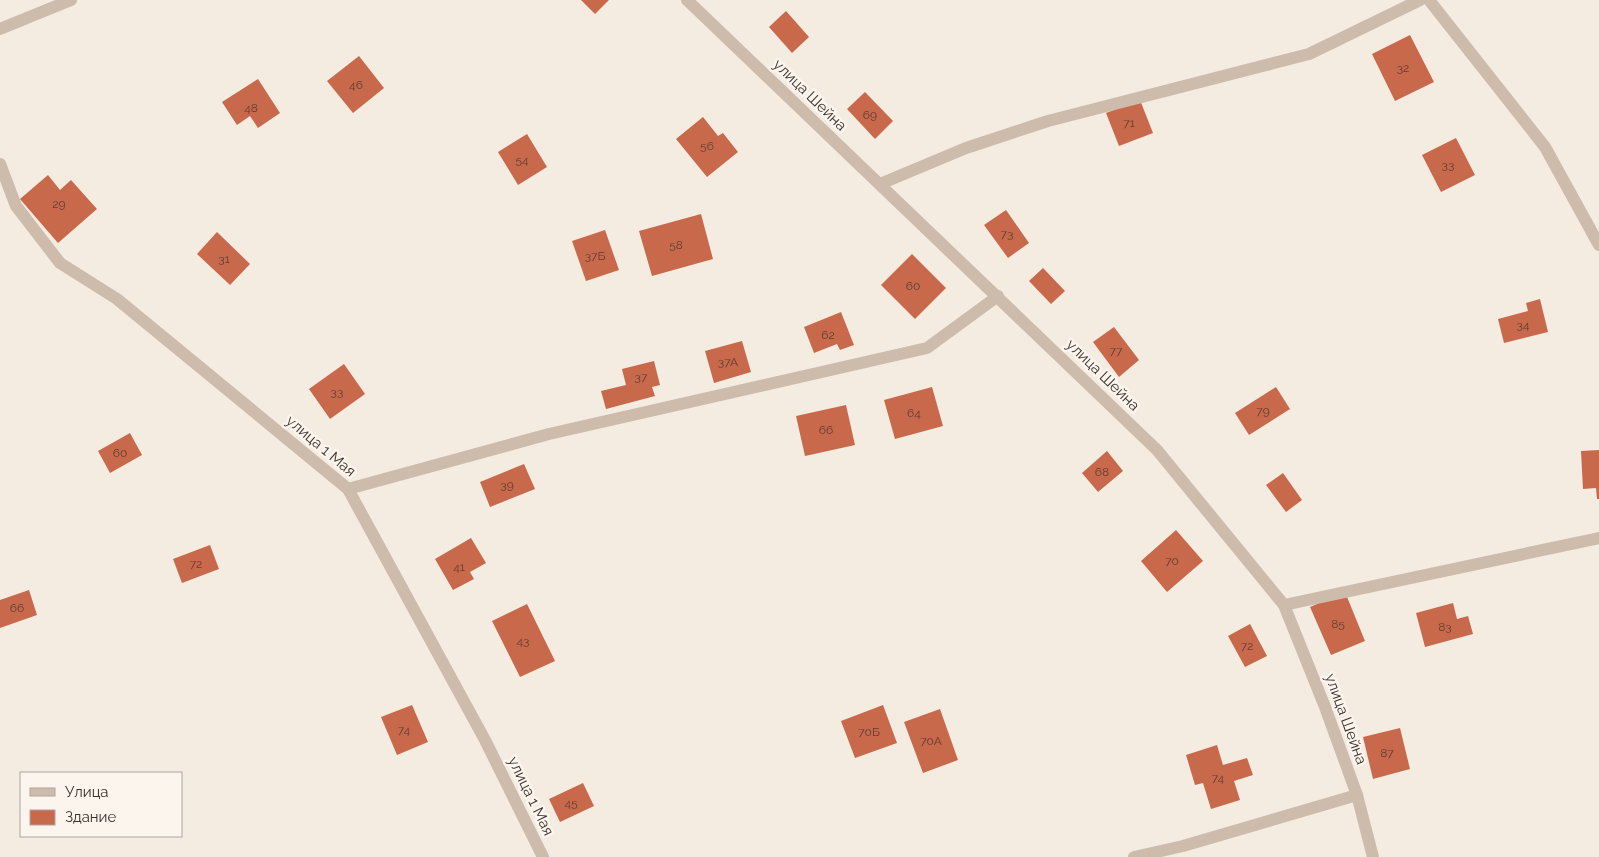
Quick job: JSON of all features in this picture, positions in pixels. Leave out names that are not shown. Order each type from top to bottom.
[{"type":"street","points":[[0,29],[72,0]]},
{"type":"street","name":"улица Шейна","points":[[687,0],[1157,450],[1284,605],[1325,707],[1356,795],[1373,857]]},
{"type":"street","points":[[880,184],[966,148],[1048,121],[1309,54],[1420,0]]},
{"type":"street","points":[[1428,0],[1544,147],[1599,246]]},
{"type":"street","name":"улица 1 Мая","points":[[0,164],[16,206],[60,263],[117,299],[348,489],[485,740],[542,857]]},
{"type":"street","points":[[348,489],[549,434],[927,348],[998,296]]},
{"type":"street","points":[[1284,605],[1599,538]]},
{"type":"street","points":[[1134,857],[1183,846],[1356,795]]},
{"type":"building","points":[[581,0],[609,0],[595,14]]},
{"type":"building","points":[[786,11],[809,37],[792,53],[769,27]]},
{"type":"building","points":[[1410,35],[1434,82],[1395,101],[1372,54]]},
{"type":"building","points":[[359,56],[384,88],[353,113],[327,81]]},
{"type":"building","points":[[258,79],[280,113],[258,128],[250,116],[237,125],[222,102]]},
{"type":"building","points":[[865,92],[893,121],[875,139],[847,109]]},
{"type":"building","points":[[1140,100],[1153,133],[1119,146],[1106,113]]},
{"type":"building","points":[[703,117],[718,136],[723,133],[738,152],[707,177],[676,139]]},
{"type":"building","points":[[527,134],[547,167],[518,185],[498,152]]},
{"type":"building","points":[[1456,138],[1475,175],[1441,192],[1422,155]]},
{"type":"building","points":[[48,175],[60,190],[71,180],[97,209],[58,243],[20,199]]},
{"type":"building","points":[[1006,210],[1029,243],[1008,258],[984,225]]},
{"type":"building","points":[[701,214],[713,259],[652,276],[639,231]]},
{"type":"building","points":[[605,230],[619,270],[586,281],[572,241]]},
{"type":"building","points":[[217,232],[250,264],[230,285],[197,254]]},
{"type":"building","points":[[912,254],[946,288],[915,319],[881,285]]},
{"type":"building","points":[[1043,268],[1065,291],[1051,304],[1029,281]]},
{"type":"building","points":[[1540,299],[1548,332],[1504,343],[1498,319],[1528,311],[1526,303]]},
{"type":"building","points":[[841,312],[854,345],[840,350],[837,344],[814,353],[804,327]]},
{"type":"building","points":[[1114,327],[1139,360],[1119,377],[1093,342]]},
{"type":"building","points":[[742,341],[751,372],[714,383],[705,351]]},
{"type":"building","points":[[654,361],[660,385],[652,387],[655,396],[606,409],[601,391],[626,385],[622,369]]},
{"type":"building","points":[[344,364],[365,394],[330,419],[309,389]]},
{"type":"building","points":[[932,387],[943,426],[895,439],[884,400]]},
{"type":"building","points":[[1276,387],[1290,409],[1249,435],[1235,413]]},
{"type":"building","points":[[846,405],[855,445],[805,456],[796,416]]},
{"type":"building","points":[[130,433],[142,455],[110,473],[98,451]]},
{"type":"building","points":[[1599,450],[1599,499],[1597,499],[1596,488],[1583,489],[1581,451]]},
{"type":"building","points":[[1107,451],[1123,471],[1098,492],[1082,473]]},
{"type":"building","points":[[524,464],[535,489],[490,507],[480,482]]},
{"type":"building","points":[[1283,473],[1302,500],[1286,512],[1266,485]]},
{"type":"building","points":[[1176,530],[1203,561],[1167,592],[1141,561]]},
{"type":"building","points":[[471,538],[486,563],[470,572],[474,579],[453,590],[435,559]]},
{"type":"building","points":[[210,545],[219,569],[182,583],[173,559]]},
{"type":"building","points":[[29,590],[37,615],[0,628],[0,600]]},
{"type":"building","points":[[1345,592],[1365,641],[1331,655],[1310,607]]},
{"type":"building","points":[[1453,603],[1457,619],[1468,616],[1473,634],[1425,647],[1416,613]]},
{"type":"building","points":[[527,604],[555,661],[520,677],[492,621]]},
{"type":"building","points":[[1250,624],[1267,656],[1245,667],[1228,636]]},
{"type":"building","points":[[412,705],[428,742],[397,755],[381,717]]},
{"type":"building","points":[[883,705],[897,743],[855,758],[841,721]]},
{"type":"building","points":[[940,709],[958,760],[923,773],[904,722]]},
{"type":"building","points":[[1400,728],[1410,769],[1373,779],[1363,737]]},
{"type":"building","points":[[1217,745],[1223,765],[1247,758],[1253,775],[1234,781],[1240,800],[1211,809],[1203,783],[1195,785],[1186,755]]},
{"type":"building","points":[[583,783],[594,806],[560,822],[549,799]]}]
